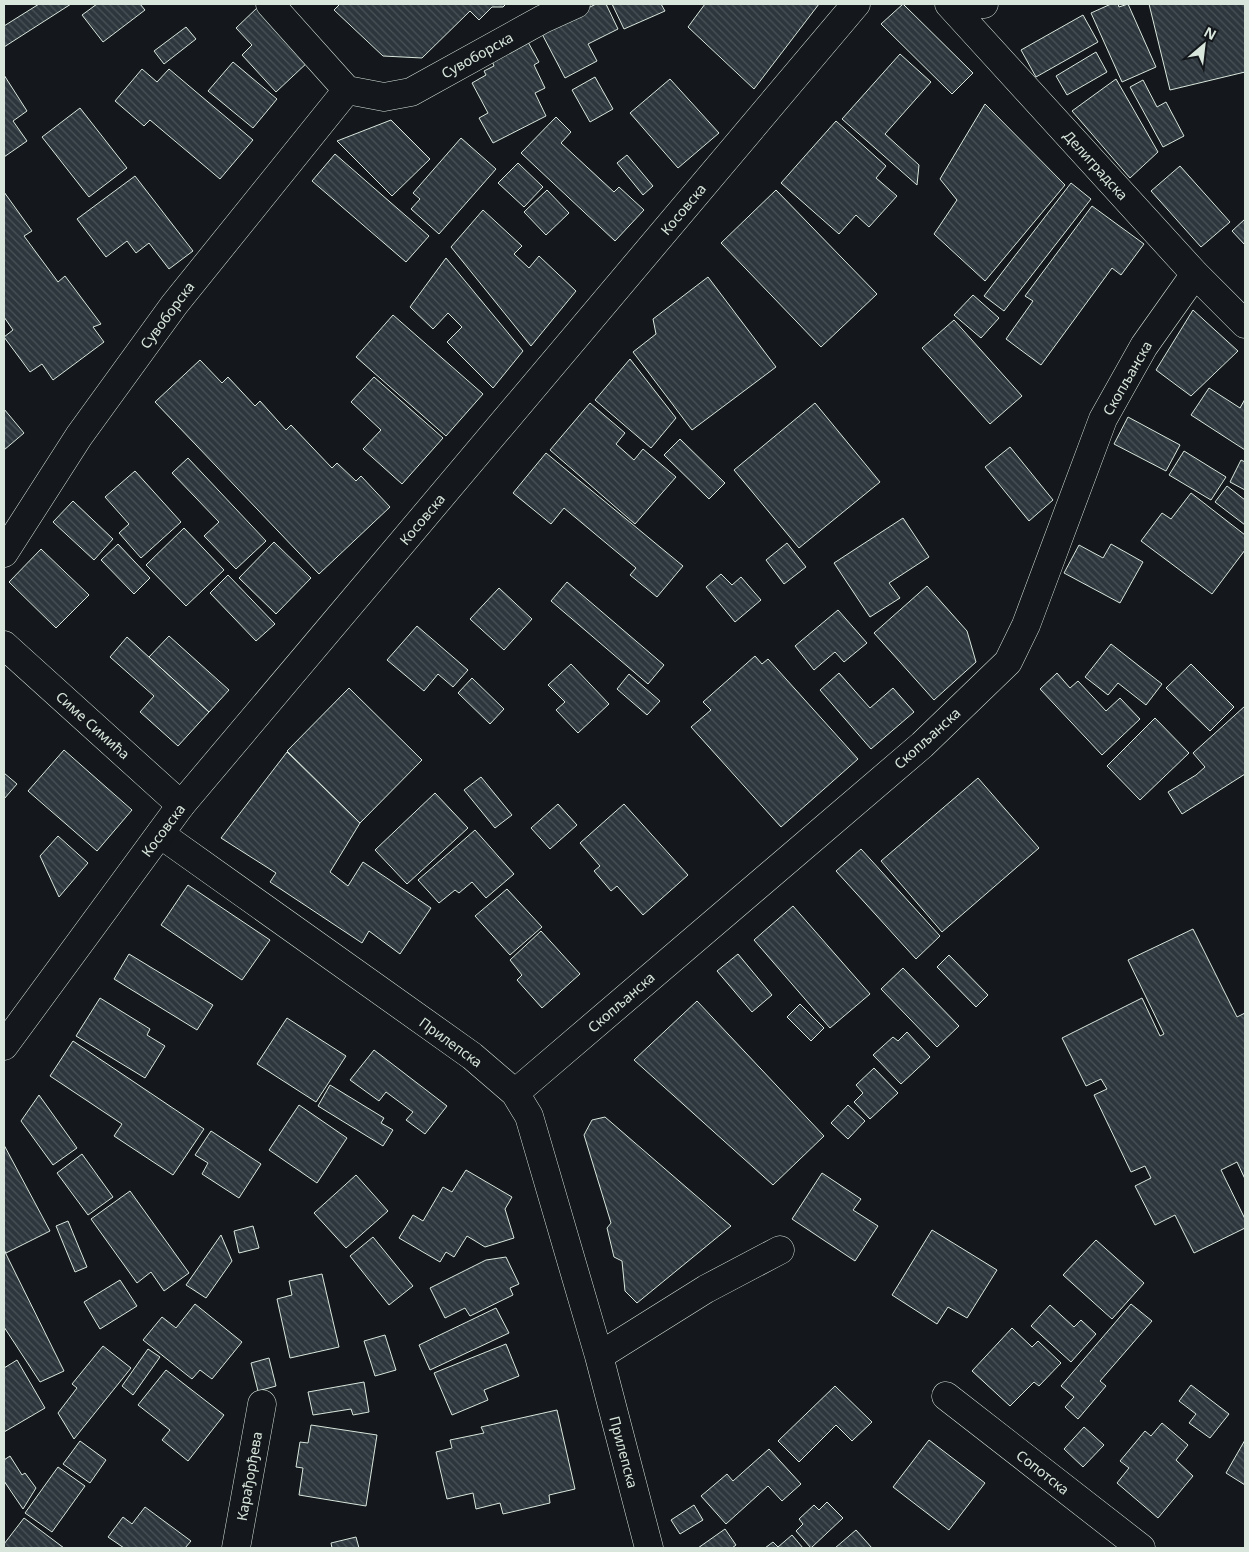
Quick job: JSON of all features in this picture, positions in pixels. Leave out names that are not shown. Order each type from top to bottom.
[{"type":"street","points":[[270,4],[346,90]]},
{"type":"street","name":"Сувоборска","points":[[4,553],[78,436],[174,305],[346,90],[384,97],[412,92],[542,19],[576,4]]},
{"type":"street","name":"Косовска","points":[[4,1046],[181,805],[856,4]]},
{"type":"street","points":[[951,5],[984,4]]},
{"type":"street","name":"Делиградска","points":[[951,5],[1196,274],[1245,324]]},
{"type":"street","name":"Скопљанска","points":[[515,1093],[922,745],[1008,662],[1026,625],[1103,419],[1144,346],[1196,274]]},
{"type":"street","name":"Симе Симића","points":[[4,645],[181,805]]},
{"type":"street","name":"Прилепска","points":[[160,834],[472,1056],[515,1093],[529,1116],[599,1356],[649,1548]]},
{"type":"street","points":[[599,1356],[706,1289],[780,1250]]},
{"type":"street","name":"Сопотска","points":[[946,1396],[1141,1548]]},
{"type":"street","name":"Карађорђева","points":[[236,1548],[262,1404]]},
{"type":"building","points":[[39,4],[71,4],[4,47],[4,26]]},
{"type":"building","points":[[97,4],[140,4],[145,10],[103,42],[82,15]]},
{"type":"building","points":[[340,4],[506,4],[503,7],[492,7],[479,20],[470,11],[422,58],[383,56],[334,10]]},
{"type":"building","points":[[596,4],[606,4],[618,29],[588,44],[597,61],[565,78],[541,32]]},
{"type":"building","points":[[612,4],[661,4],[665,11],[624,29]]},
{"type":"building","points":[[705,4],[819,4],[754,89],[688,27]]},
{"type":"building","points":[[903,4],[973,73],[952,94],[881,24]]},
{"type":"building","points":[[1111,4],[1118,4],[1119,7],[1128,4],[1156,67],[1122,82],[1091,13]]},
{"type":"building","points":[[1149,4],[1245,4],[1245,72],[1170,90]]},
{"type":"building","points":[[258,7],[309,61],[276,92],[242,55],[252,45],[236,28]]},
{"type":"building","points":[[1083,15],[1098,42],[1036,77],[1021,50]]},
{"type":"building","points":[[186,27],[196,39],[164,64],[154,51]]},
{"type":"building","points":[[528,42],[539,62],[534,65],[545,88],[535,93],[546,116],[493,143],[479,118],[488,113],[472,83],[486,75],[484,71],[494,66],[492,61]]},
{"type":"building","points":[[1096,52],[1107,72],[1067,95],[1056,76]]},
{"type":"building","points":[[900,54],[931,82],[885,134],[919,165],[917,185],[842,119]]},
{"type":"building","points":[[233,62],[277,99],[253,128],[208,91]]},
{"type":"building","points":[[142,69],[157,82],[169,69],[253,140],[220,179],[150,120],[144,126],[115,101]]},
{"type":"building","points":[[4,75],[27,111],[13,121],[27,141],[4,157]]},
{"type":"building","points":[[595,77],[613,109],[590,122],[572,90]]},
{"type":"building","points":[[670,79],[719,133],[678,168],[630,113]]},
{"type":"building","points":[[1116,79],[1158,152],[1130,178],[1072,111]]},
{"type":"building","points":[[1143,80],[1157,107],[1166,102],[1184,136],[1163,147],[1130,87]]},
{"type":"building","points":[[985,104],[1065,185],[985,281],[934,234],[957,200],[940,179]]},
{"type":"building","points":[[80,108],[127,168],[89,197],[42,137]]},
{"type":"building","points":[[556,117],[571,132],[561,143],[614,192],[619,187],[644,210],[615,241],[521,153]]},
{"type":"building","points":[[391,120],[430,159],[392,196],[337,141]]},
{"type":"building","points":[[836,121],[886,166],[876,178],[897,196],[869,227],[856,215],[839,234],[781,183]]},
{"type":"building","points":[[461,138],[496,169],[439,234],[411,209],[420,199],[413,193]]},
{"type":"building","points":[[335,154],[429,236],[406,262],[312,181]]},
{"type":"building","points":[[627,155],[653,186],[643,195],[617,163]]},
{"type":"building","points":[[518,163],[543,187],[524,207],[498,183]]},
{"type":"building","points":[[1180,166],[1230,222],[1201,247],[1151,191]]},
{"type":"building","points":[[135,176],[193,251],[169,269],[149,243],[136,253],[127,241],[106,257],[77,219]]},
{"type":"building","points":[[1071,183],[1091,199],[1004,311],[984,296]]},
{"type":"building","points":[[547,190],[569,213],[546,235],[524,212]]},
{"type":"building","points":[[776,190],[877,294],[821,347],[721,243]]},
{"type":"building","points":[[4,192],[32,231],[24,236],[58,282],[65,276],[101,324],[93,327],[104,342],[53,380],[42,364],[30,372],[4,337],[13,330],[4,317]]},
{"type":"building","points":[[1092,206],[1144,244],[1121,275],[1112,268],[1041,365],[1006,339],[1033,301],[1025,296]]},
{"type":"building","points":[[483,210],[522,246],[514,254],[529,268],[539,256],[576,291],[531,346],[451,247]]},
{"type":"building","points":[[1245,219],[1245,245],[1232,231]]},
{"type":"building","points":[[446,258],[523,351],[493,388],[447,342],[462,327],[448,313],[433,329],[410,307]]},
{"type":"building","points":[[708,277],[776,367],[692,430],[633,352],[656,334],[653,319]]},
{"type":"building","points":[[973,295],[999,318],[981,338],[954,315]]},
{"type":"building","points":[[1193,310],[1238,351],[1191,396],[1156,370]]},
{"type":"building","points":[[393,315],[483,394],[446,436],[356,357]]},
{"type":"building","points":[[954,320],[1022,396],[990,424],[922,348]]},
{"type":"building","points":[[630,359],[676,418],[651,448],[595,400]]},
{"type":"building","points":[[200,360],[222,383],[228,377],[255,406],[260,401],[286,430],[291,425],[332,468],[337,463],[356,481],[361,476],[390,507],[319,574],[155,402]]},
{"type":"building","points":[[374,377],[443,438],[402,484],[363,449],[381,430],[351,402]]},
{"type":"building","points":[[1209,388],[1240,408],[1245,399],[1245,450],[1191,415]]},
{"type":"building","points":[[590,403],[625,433],[616,444],[634,460],[643,449],[676,477],[635,524],[550,450]]},
{"type":"building","points":[[815,403],[880,482],[799,548],[734,470]]},
{"type":"building","points":[[4,409],[24,433],[4,450]]},
{"type":"building","points":[[1128,417],[1180,445],[1166,471],[1114,444]]},
{"type":"building","points":[[680,439],[725,483],[709,499],[664,455]]},
{"type":"building","points":[[1010,447],[1053,500],[1029,521],[985,467]]},
{"type":"building","points":[[1184,451],[1226,477],[1211,500],[1169,475]]},
{"type":"building","points":[[546,453],[683,566],[657,597],[630,575],[636,568],[564,508],[551,524],[513,493]]},
{"type":"building","points":[[188,458],[266,541],[236,569],[204,536],[219,522],[172,473]]},
{"type":"building","points":[[1241,460],[1245,462],[1245,490],[1230,482]]},
{"type":"building","points":[[135,471],[181,522],[141,558],[119,533],[129,524],[105,497]]},
{"type":"building","points":[[1227,486],[1245,500],[1245,525],[1215,502]]},
{"type":"building","points":[[1191,493],[1245,535],[1245,550],[1212,594],[1141,541],[1162,513],[1171,519]]},
{"type":"building","points":[[73,501],[113,539],[94,560],[53,522]]},
{"type":"building","points":[[903,518],[929,557],[889,583],[900,598],[870,617],[834,563]]},
{"type":"building","points":[[184,528],[224,570],[186,606],[146,565]]},
{"type":"building","points":[[274,542],[311,578],[276,614],[239,578]]},
{"type":"building","points":[[787,543],[806,567],[784,584],[766,560]]},
{"type":"building","points":[[118,544],[150,578],[134,594],[101,560]]},
{"type":"building","points":[[1111,544],[1143,562],[1120,603],[1064,573],[1079,545],[1103,558]]},
{"type":"building","points":[[41,549],[89,595],[56,628],[9,582]]},
{"type":"building","points":[[721,574],[732,585],[741,577],[761,600],[735,622],[706,587]]},
{"type":"building","points":[[228,575],[275,624],[256,641],[210,593]]},
{"type":"building","points":[[567,582],[664,665],[648,684],[551,601]]},
{"type":"building","points":[[927,586],[967,631],[976,662],[934,700],[874,633]]},
{"type":"building","points":[[499,588],[532,619],[504,650],[470,619]]},
{"type":"building","points":[[838,610],[867,643],[844,662],[835,652],[814,670],[795,646]]},
{"type":"building","points":[[417,626],[468,670],[453,687],[438,674],[424,691],[387,660]]},
{"type":"building","points":[[169,636],[229,690],[209,712],[149,657]]},
{"type":"building","points":[[127,637],[209,712],[178,746],[140,712],[154,696],[110,657]]},
{"type":"building","points":[[1111,644],[1162,684],[1146,705],[1118,683],[1108,695],[1085,677]]},
{"type":"building","points":[[755,656],[762,664],[768,659],[858,759],[781,827],[691,727],[711,710],[703,702]]},
{"type":"building","points":[[571,664],[609,704],[578,733],[556,710],[565,702],[548,685]]},
{"type":"building","points":[[1191,664],[1234,707],[1210,731],[1166,688]]},
{"type":"building","points":[[839,673],[870,708],[893,688],[914,712],[871,749],[820,690]]},
{"type":"building","points":[[1057,673],[1070,688],[1078,681],[1106,711],[1120,698],[1140,719],[1102,755],[1040,689]]},
{"type":"building","points":[[629,674],[660,701],[647,715],[617,689]]},
{"type":"building","points":[[472,678],[504,709],[490,724],[458,693]]},
{"type":"building","points":[[349,688],[422,760],[360,823],[287,751]]},
{"type":"building","points":[[1245,706],[1245,774],[1182,814],[1168,792],[1196,775],[1205,767],[1193,753]]},
{"type":"building","points":[[1155,718],[1189,753],[1140,800],[1107,766]]},
{"type":"building","points":[[64,750],[132,810],[97,851],[28,791]]},
{"type":"building","points":[[287,752],[360,823],[330,872],[348,886],[363,862],[431,908],[400,954],[369,931],[362,943],[270,882],[276,873],[221,838]]},
{"type":"building","points":[[4,773],[17,784],[4,799]]},
{"type":"building","points":[[481,777],[512,815],[495,828],[464,790]]},
{"type":"building","points":[[978,778],[1039,848],[942,932],[881,861]]},
{"type":"building","points":[[435,793],[468,828],[407,884],[375,850]]},
{"type":"building","points":[[558,804],[577,825],[550,849],[531,828]]},
{"type":"building","points":[[624,804],[688,875],[643,915],[617,886],[611,891],[594,871],[600,866],[580,843]]},
{"type":"building","points":[[475,830],[514,874],[486,898],[472,882],[459,893],[455,890],[439,903],[418,880]]},
{"type":"building","points":[[58,836],[88,863],[59,897],[40,856]]},
{"type":"building","points":[[861,849],[940,936],[916,959],[836,871]]},
{"type":"building","points":[[188,885],[270,940],[242,980],[161,925]]},
{"type":"building","points":[[507,889],[542,927],[510,955],[475,916]]},
{"type":"building","points":[[793,906],[870,994],[830,1028],[754,940]]},
{"type":"building","points":[[1193,929],[1237,1017],[1245,1013],[1245,1179],[1237,1162],[1221,1170],[1245,1219],[1245,1228],[1194,1253],[1175,1215],[1155,1225],[1135,1186],[1151,1178],[1145,1166],[1131,1172],[1094,1095],[1107,1089],[1101,1079],[1086,1086],[1062,1038],[1142,998],[1160,1036],[1164,1034],[1128,960]]},
{"type":"building","points":[[541,931],[580,974],[542,1008],[517,980],[522,975],[510,960]]},
{"type":"building","points":[[129,954],[213,1005],[197,1030],[114,979]]},
{"type":"building","points":[[738,954],[772,995],[752,1012],[717,971]]},
{"type":"building","points":[[949,955],[988,995],[976,1007],[937,967]]},
{"type":"building","points":[[903,968],[959,1026],[937,1047],[881,989]]},
{"type":"building","points":[[100,998],[150,1029],[147,1035],[165,1046],[145,1078],[76,1036]]},
{"type":"building","points":[[697,1001],[824,1136],[773,1185],[634,1060]]},
{"type":"building","points":[[800,1004],[824,1028],[811,1041],[787,1017]]},
{"type":"building","points":[[287,1018],[346,1056],[316,1102],[257,1064]]},
{"type":"building","points":[[907,1032],[930,1057],[901,1084],[873,1055],[893,1037],[898,1041]]},
{"type":"building","points":[[73,1041],[204,1129],[173,1175],[114,1136],[122,1124],[50,1076]]},
{"type":"building","points":[[374,1050],[447,1106],[425,1134],[406,1120],[413,1112],[386,1092],[379,1101],[350,1080]]},
{"type":"building","points":[[874,1068],[898,1093],[870,1119],[854,1102],[863,1093],[856,1085]]},
{"type":"building","points":[[330,1085],[384,1118],[381,1123],[393,1130],[383,1146],[318,1106]]},
{"type":"building","points":[[39,1095],[77,1148],[53,1165],[21,1121]]},
{"type":"building","points":[[299,1105],[347,1138],[317,1183],[269,1150]]},
{"type":"building","points":[[848,1105],[865,1121],[848,1139],[831,1123]]},
{"type":"building","points":[[605,1117],[731,1226],[637,1303],[625,1291],[622,1261],[614,1257],[607,1228],[611,1223],[584,1135],[592,1120]]},
{"type":"building","points":[[211,1131],[261,1164],[239,1198],[202,1174],[208,1163],[195,1155]]},
{"type":"building","points":[[4,1145],[50,1231],[6,1253],[4,1250]]},
{"type":"building","points":[[82,1154],[113,1197],[88,1215],[57,1173]]},
{"type":"building","points":[[466,1170],[512,1197],[505,1209],[514,1238],[485,1247],[467,1236],[454,1257],[446,1252],[440,1262],[399,1238],[413,1215],[423,1221],[443,1187],[452,1192]]},
{"type":"building","points":[[822,1173],[861,1199],[853,1210],[878,1226],[855,1261],[792,1219]]},
{"type":"building","points":[[356,1175],[388,1211],[346,1248],[314,1213]]},
{"type":"building","points":[[130,1191],[189,1273],[164,1291],[151,1272],[137,1283],[91,1219]]},
{"type":"building","points":[[68,1221],[87,1267],[75,1272],[56,1226]]},
{"type":"building","points":[[253,1226],[259,1248],[239,1253],[234,1231]]},
{"type":"building","points":[[932,1230],[997,1270],[967,1318],[948,1307],[937,1324],[892,1295]]},
{"type":"building","points":[[221,1235],[232,1261],[206,1298],[186,1285]]},
{"type":"building","points":[[373,1237],[413,1286],[389,1305],[350,1256]]},
{"type":"building","points":[[1096,1240],[1144,1283],[1112,1319],[1063,1275]]},
{"type":"building","points":[[4,1250],[64,1371],[40,1382],[4,1327]]},
{"type":"building","points":[[506,1257],[519,1284],[510,1288],[513,1295],[470,1316],[465,1308],[445,1318],[430,1288],[486,1260]]},
{"type":"building","points":[[322,1274],[339,1347],[290,1358],[277,1299],[292,1295],[289,1281]]},
{"type":"building","points":[[120,1280],[137,1306],[100,1329],[84,1302]]},
{"type":"building","points":[[195,1304],[242,1342],[212,1379],[200,1370],[192,1379],[143,1340],[162,1317],[176,1328]]},
{"type":"building","points":[[1131,1304],[1152,1321],[1100,1381],[1106,1386],[1078,1419],[1065,1407],[1074,1397],[1061,1386]]},
{"type":"building","points":[[1050,1305],[1074,1327],[1081,1320],[1096,1334],[1071,1362],[1031,1326]]},
{"type":"building","points":[[496,1308],[509,1333],[430,1370],[419,1345]]},
{"type":"building","points":[[1012,1328],[1032,1347],[1038,1341],[1061,1363],[1039,1386],[1034,1382],[1010,1406],[972,1371]]},
{"type":"building","points":[[385,1335],[396,1370],[375,1376],[364,1341]]},
{"type":"building","points":[[506,1344],[519,1376],[484,1390],[488,1400],[452,1415],[434,1373]]},
{"type":"building","points":[[103,1346],[131,1368],[74,1439],[58,1413],[77,1388],[72,1384]]},
{"type":"building","points":[[148,1349],[160,1357],[133,1395],[122,1386]]},
{"type":"building","points":[[269,1358],[276,1386],[258,1391],[251,1363]]},
{"type":"building","points":[[17,1360],[45,1408],[4,1432],[4,1368]]},
{"type":"building","points":[[166,1370],[224,1415],[188,1461],[162,1440],[170,1430],[138,1405]]},
{"type":"building","points":[[364,1382],[369,1412],[353,1415],[351,1409],[313,1415],[308,1392]]},
{"type":"building","points":[[1191,1385],[1229,1414],[1210,1438],[1189,1423],[1196,1414],[1179,1401]]},
{"type":"building","points":[[835,1386],[872,1422],[852,1441],[836,1425],[799,1462],[778,1441]]},
{"type":"building","points":[[557,1410],[575,1489],[549,1495],[550,1503],[503,1514],[500,1503],[476,1509],[473,1493],[447,1499],[436,1452],[452,1448],[450,1440],[484,1433],[481,1427]]},
{"type":"building","points":[[1162,1423],[1188,1445],[1176,1460],[1193,1476],[1158,1518],[1117,1483],[1129,1468],[1120,1461],[1145,1431],[1151,1436]]},
{"type":"building","points":[[311,1425],[377,1435],[366,1506],[299,1495],[303,1468],[296,1467],[300,1442],[308,1443]]},
{"type":"building","points":[[1084,1427],[1104,1445],[1083,1467],[1064,1449]]},
{"type":"building","points":[[929,1440],[985,1483],[949,1530],[893,1487]]},
{"type":"building","points":[[1245,1440],[1245,1485],[1226,1473]]},
{"type":"building","points":[[80,1441],[106,1460],[90,1483],[63,1464]]},
{"type":"building","points":[[769,1449],[801,1484],[782,1501],[768,1486],[726,1524],[701,1496],[727,1474],[733,1481]]},
{"type":"building","points":[[10,1456],[22,1475],[25,1473],[36,1488],[23,1509],[4,1481],[4,1460]]},
{"type":"building","points":[[58,1467],[85,1486],[52,1532],[25,1513]]},
{"type":"building","points":[[827,1502],[843,1518],[811,1548],[796,1531],[803,1524],[799,1519],[814,1505],[819,1510]]},
{"type":"building","points":[[694,1505],[703,1520],[680,1534],[671,1520]]},
{"type":"building","points":[[145,1507],[191,1541],[185,1548],[124,1548],[108,1537],[123,1517],[132,1524]]},
{"type":"building","points":[[24,1518],[64,1548],[4,1548],[4,1544]]},
{"type":"building","points":[[725,1529],[736,1545],[732,1548],[698,1548]]},
{"type":"building","points":[[856,1530],[872,1548],[835,1548]]},
{"type":"building","points":[[792,1535],[803,1548],[765,1548],[773,1542],[778,1547]]},
{"type":"building","points":[[356,1537],[359,1548],[332,1548],[331,1543]]}]
